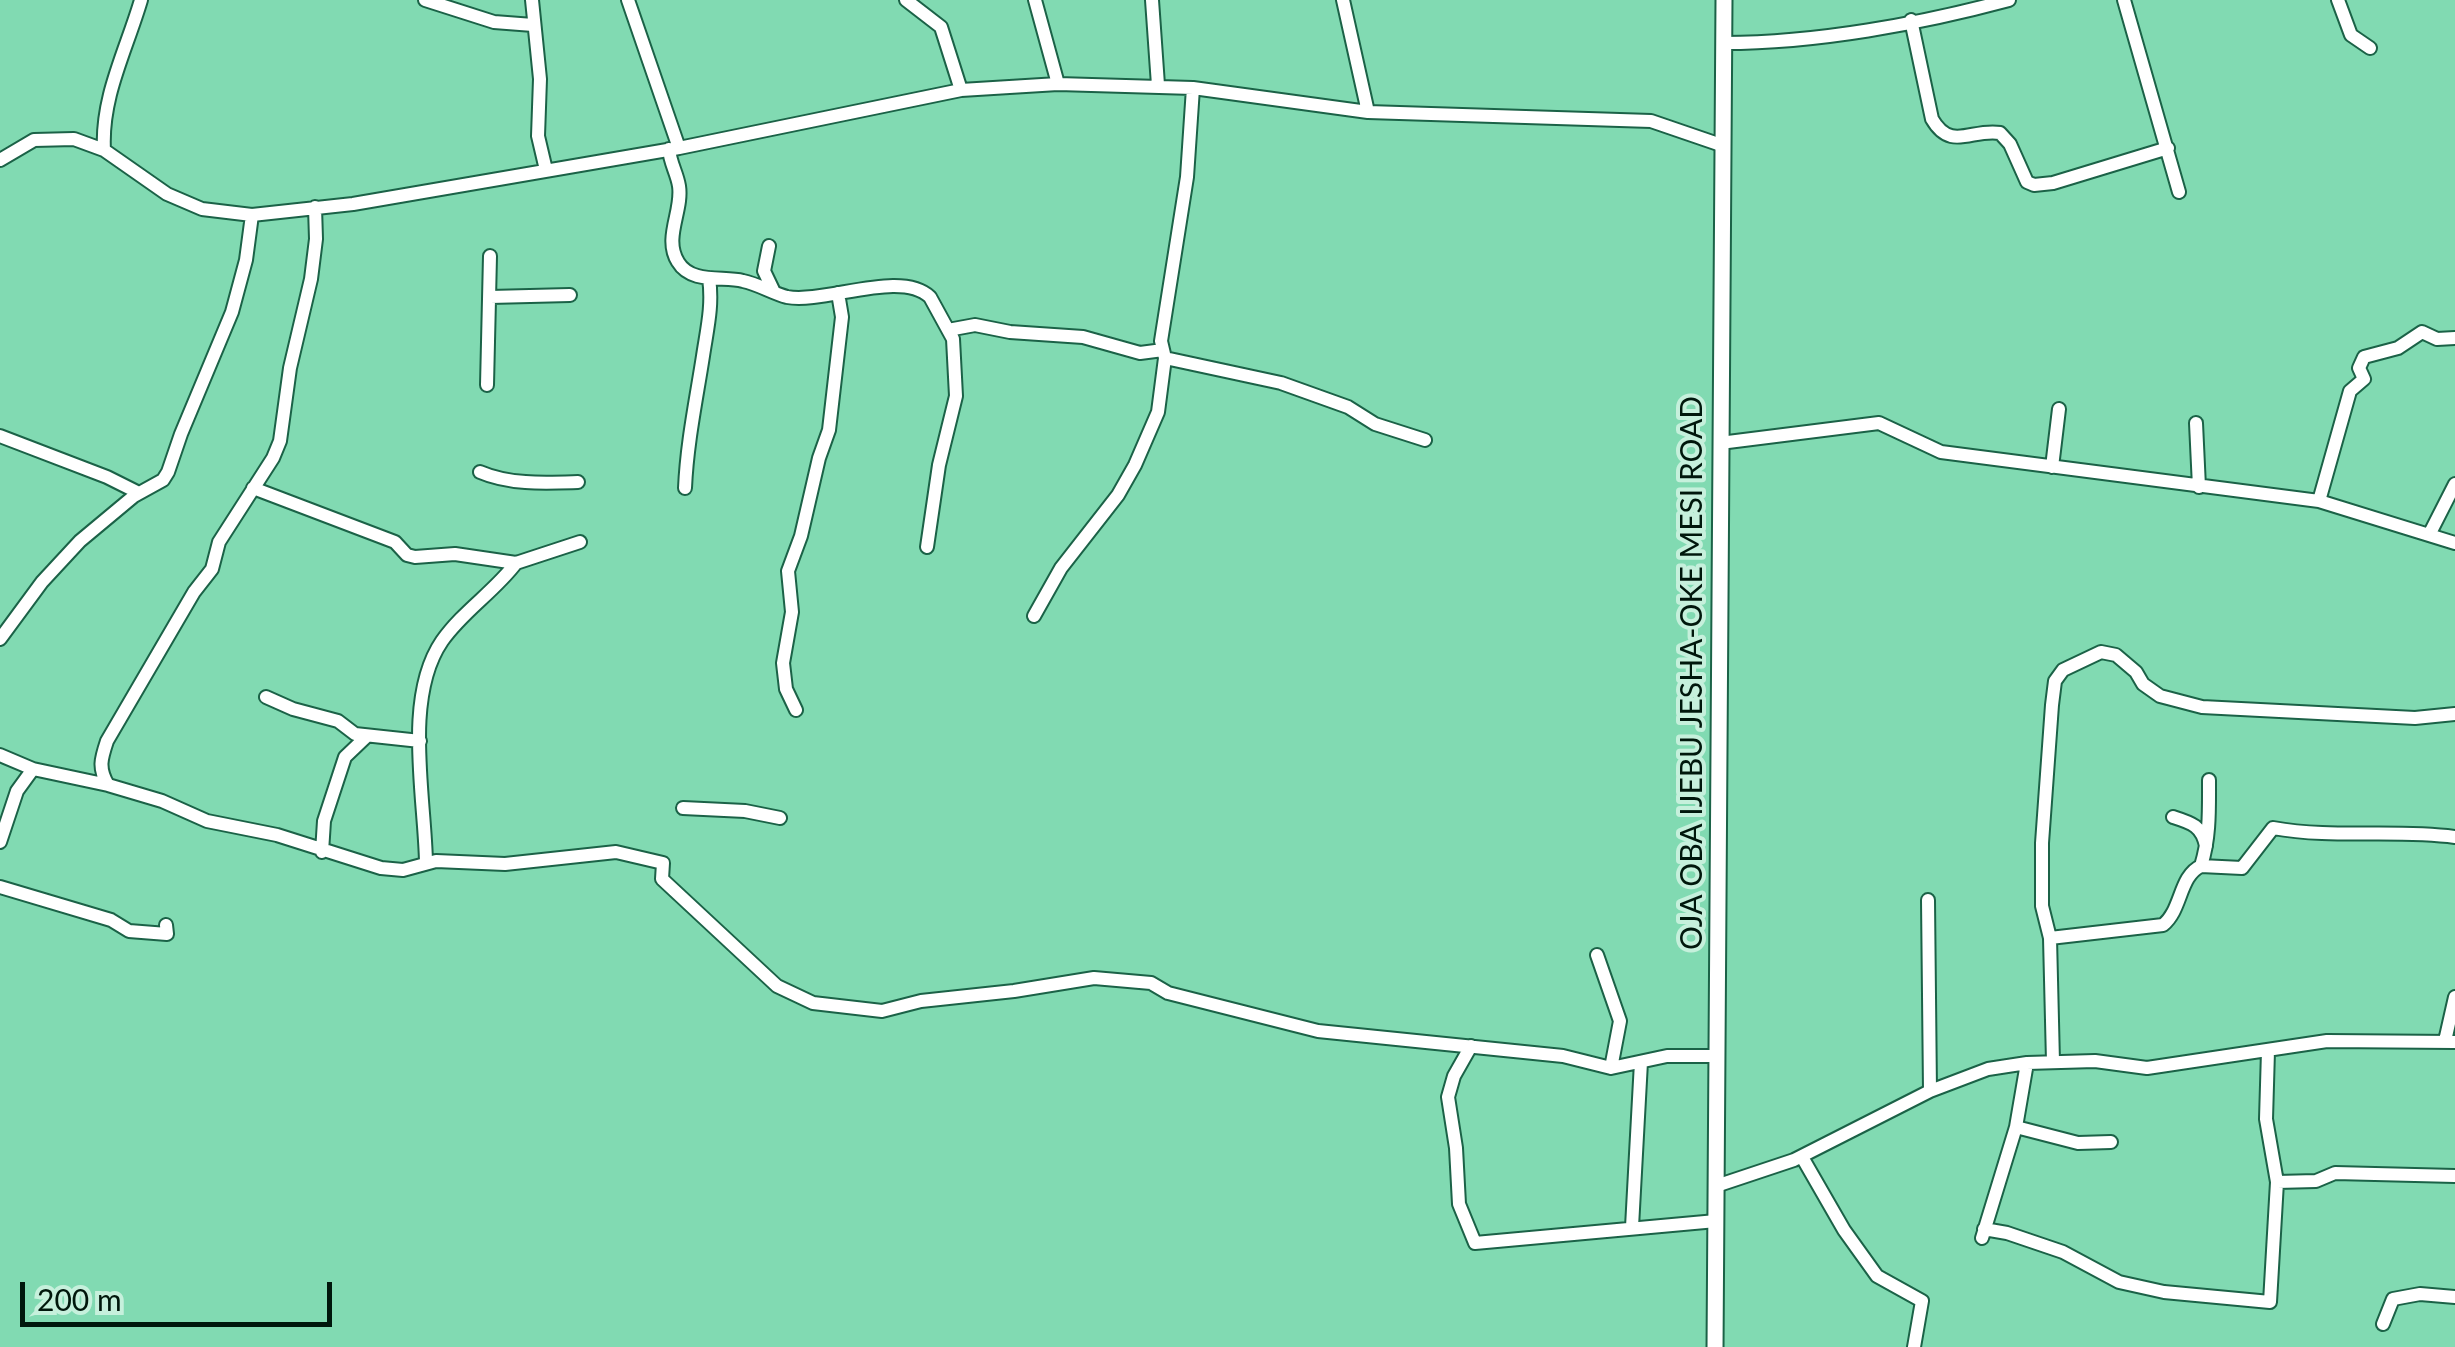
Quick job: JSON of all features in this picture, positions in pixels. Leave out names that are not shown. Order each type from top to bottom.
[{"type":"main road","name":"OJA OBA IJEBU JESHA-OKE MESI ROAD","points":[[1716,1347],[1724,0]]},
{"type":"street","points":[[104,150],[106,99],[141,0]]},
{"type":"street","points":[[425,0],[494,22],[533,24]]},
{"type":"street","points":[[532,0],[540,79],[538,136],[546,170]]},
{"type":"street","points":[[906,0],[927,6],[941,27],[960,90]]},
{"type":"street","points":[[1035,0],[1058,84]]},
{"type":"street","points":[[1152,0],[1158,85]]},
{"type":"street","points":[[1343,0],[1368,112]]},
{"type":"street","points":[[1724,43],[1778,43],[1826,37],[2009,0]]},
{"type":"street","points":[[2124,0],[2179,192]]},
{"type":"street","points":[[2338,0],[2351,35],[2370,48]]},
{"type":"street","points":[[630,1],[674,149],[679,184],[674,253],[682,267],[710,278],[742,280],[786,296],[873,288],[918,290],[930,298],[948,330],[956,396],[939,465],[927,547]]},
{"type":"street","points":[[1911,20],[1932,119],[1938,128],[1954,137],[2000,132],[2010,144],[2027,182],[2053,183],[2168,148]]},
{"type":"street","points":[[0,160],[34,140],[74,139],[104,150],[167,194],[202,209],[252,215],[353,204],[674,149],[960,90],[1058,84],[1193,88],[1368,112],[1651,122],[1724,146]]},
{"type":"street","points":[[1034,616],[1061,568],[1118,495],[1158,412],[1164,354],[1161,341],[1187,176],[1193,88]]},
{"type":"street","points":[[108,785],[101,773],[100,760],[107,741],[194,592],[212,569],[220,542],[280,441],[290,368],[311,279],[315,207]]},
{"type":"street","points":[[0,639],[42,582],[80,541],[168,472],[232,312],[246,260],[252,215]]},
{"type":"street","points":[[769,246],[764,271],[774,292]]},
{"type":"street","points":[[487,385],[490,256]]},
{"type":"street","points":[[742,280],[764,271]]},
{"type":"street","points":[[685,488],[688,437],[713,303],[710,278]]},
{"type":"street","points":[[796,710],[786,689],[783,663],[792,612],[788,571],[802,536],[818,458],[830,430],[842,316],[838,293]]},
{"type":"street","points":[[490,297],[570,295]]},
{"type":"street","points":[[948,330],[975,325],[1083,338],[1140,353],[1164,354],[1281,383],[1348,407],[1375,424],[1425,440]]},
{"type":"street","points":[[2319,502],[2350,391],[2364,379],[2359,368],[2364,357],[2398,348],[2422,332],[2436,339],[2455,338]]},
{"type":"street","points":[[2052,468],[2058,409]]},
{"type":"street","points":[[2196,422],[2199,487]]},
{"type":"street","points":[[1720,443],[1880,423],[1942,452],[2319,502],[2455,543]]},
{"type":"street","points":[[0,436],[139,493]]},
{"type":"street","points":[[480,472],[526,482],[578,482]]},
{"type":"street","points":[[2429,535],[2455,484]]},
{"type":"street","points":[[254,488],[395,542],[416,558],[455,554],[516,563]]},
{"type":"street","points":[[426,863],[420,741],[422,696],[432,657],[478,598],[516,563],[580,542]]},
{"type":"street","points":[[2052,1062],[2050,938],[2042,906],[2043,830],[2055,680],[2063,670],[2102,652],[2116,655],[2160,696],[2202,707],[2415,718],[2455,714]]},
{"type":"street","points":[[266,697],[338,721],[354,734],[420,741]]},
{"type":"street","points":[[322,852],[324,821],[345,756],[366,737]]},
{"type":"street","points":[[0,756],[162,802],[206,822],[262,831],[381,868],[402,870],[426,863],[505,864],[616,852],[663,863],[662,879],[684,902],[776,986],[813,1003],[882,1012],[921,1001],[1014,992],[1094,978],[1130,980],[1151,984],[1168,994],[1318,1031],[1562,1056],[1611,1068],[1667,1056],[1717,1056]]},
{"type":"street","points":[[0,842],[17,791],[33,768]]},
{"type":"street","points":[[2201,866],[2210,828],[2209,780]]},
{"type":"street","points":[[683,808],[745,811],[780,818]]},
{"type":"street","points":[[2173,817],[2192,823],[2203,833],[2206,848]]},
{"type":"street","points":[[2050,938],[2163,924],[2172,918],[2190,872],[2201,866],[2242,868],[2273,828],[2346,836],[2418,832],[2455,837]]},
{"type":"street","points":[[0,887],[111,920],[129,931],[167,934],[166,925]]},
{"type":"street","points":[[1928,900],[1930,1091]]},
{"type":"street","points":[[1597,955],[1620,1021],[1611,1068]]},
{"type":"street","points":[[1716,1186],[1802,1157],[1930,1091],[1988,1069],[2027,1062],[2094,1061],[2146,1068],[2328,1042],[2450,1041],[2455,997]]},
{"type":"street","points":[[1471,1046],[1454,1076],[1448,1098],[1459,1204],[1472,1240],[1479,1245],[1716,1222]]},
{"type":"street","points":[[2027,1062],[2016,1127],[1983,1234],[2007,1233],[2063,1252],[2119,1282],[2164,1292],[2270,1302],[2277,1182],[2266,1119],[2268,1051]]},
{"type":"street","points":[[1632,1228],[1641,1062]]},
{"type":"street","points":[[2016,1127],[2078,1143],[2112,1142]]},
{"type":"street","points":[[1802,1157],[1844,1230],[1877,1276],[1922,1301],[1914,1347]]},
{"type":"street","points":[[2277,1182],[2316,1181],[2335,1172],[2455,1176]]},
{"type":"street","points":[[2383,1324],[2394,1299],[2420,1294],[2455,1297]]}]
